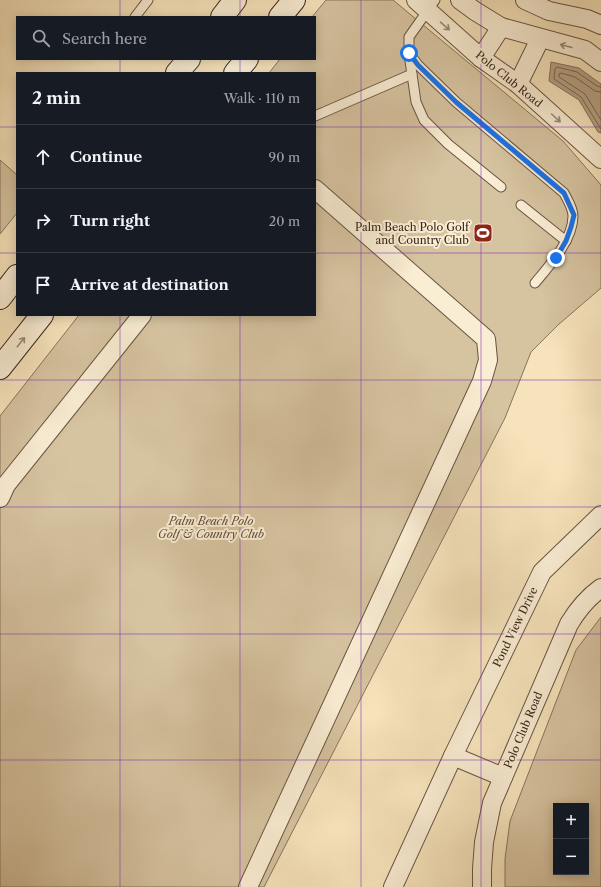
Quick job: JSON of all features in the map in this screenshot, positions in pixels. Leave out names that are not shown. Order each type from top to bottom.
[{"type":"main road","points":[[223,16],[235,0]]},
{"type":"main road","points":[[281,16],[294,0]]},
{"type":"main road","points":[[179,72],[187,60]]},
{"type":"main road","points":[[237,72],[246,60]]},
{"type":"main road","points":[[0,298],[16,277]]},
{"type":"main road","points":[[0,368],[41,316]]},
{"type":"street","points":[[460,0],[501,27],[540,39],[585,50],[601,62]]},
{"type":"street","points":[[525,0],[549,11],[587,19],[601,25]]},
{"type":"street","name":"Polo Club Road","points":[[426,3],[481,58],[518,84],[601,159]]},
{"type":"street","points":[[481,58],[501,27]]},
{"type":"street","points":[[518,84],[540,39]]},
{"type":"street","points":[[248,887],[482,381],[488,360],[486,339],[316,190]]},
{"type":"street","points":[[0,498],[6,485],[141,316]]},
{"type":"street","name":"Pond View Drive","points":[[393,887],[453,756],[542,572],[601,515]]},
{"type":"street","name":"Polo Club Road","points":[[482,887],[484,842],[492,803],[569,624],[584,602],[601,588]]},
{"type":"street","points":[[453,756],[503,777]]},
{"type":"lane","points":[[136,16],[148,0]]},
{"type":"lane","points":[[426,3],[410,37],[409,53],[416,102],[424,120],[448,144],[501,187]]},
{"type":"lane","points":[[409,53],[422,69],[456,102],[564,193],[574,215],[571,227],[566,241],[556,258],[535,283]]},
{"type":"lane","points":[[316,116],[412,74]]},
{"type":"lane","points":[[521,205],[566,241]]},
{"type":"green space","name":"Palm Beach Polo Golf & Country Club","points":[[326,0],[393,0],[563,141],[601,185],[601,288],[558,325],[531,352],[505,418],[264,887],[0,887],[0,416],[78,316],[316,316],[316,72],[270,72],[279,60],[316,60],[316,16],[313,16]]},
{"type":"green space","points":[[0,160],[16,174],[16,214],[0,234]]},
{"type":"green space","points":[[601,617],[601,887],[505,887],[505,859],[510,821],[576,650]]},
{"type":"water","points":[[551,62],[579,68],[601,84],[601,133],[598,132],[579,100],[549,81]]},
{"type":"place","name":"Palm Beach Polo Golf and Country Club","points":[[483,233]]},
{"type":"route","points":[[409,53],[418,65],[456,102],[564,193],[574,215],[566,241],[556,258]]}]
